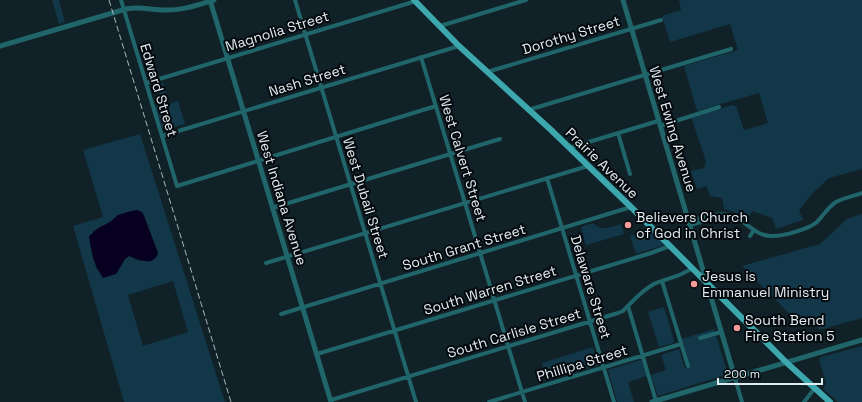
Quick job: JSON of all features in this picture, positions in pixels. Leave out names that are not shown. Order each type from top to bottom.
[{"type":"main road","name":"Prairie Avenue","points":[[415,1],[459,46],[631,207],[786,363],[830,402]]},
{"type":"street","name":"Edward Street","points":[[120,0],[177,186],[258,160]]},
{"type":"street","points":[[0,46],[123,10],[138,7],[163,10],[185,9],[211,0]]},
{"type":"street","name":"West Indiana Avenue","points":[[211,0],[331,401]]},
{"type":"street","name":"West Dubail Street","points":[[295,0],[416,402]]},
{"type":"street","points":[[439,26],[514,2],[526,0]]},
{"type":"street","name":"West Ewing Avenue","points":[[623,0],[742,402]]},
{"type":"street","name":"Magnolia Street","points":[[146,82],[415,1]]},
{"type":"street","name":"Dorothy Street","points":[[487,72],[661,20]]},
{"type":"street","name":"Nash Street","points":[[162,136],[459,46]]},
{"type":"street","points":[[528,110],[731,50]]},
{"type":"street","name":"West Calvert Street","points":[[422,57],[525,402]]},
{"type":"street","points":[[258,160],[436,106]]},
{"type":"street","points":[[569,148],[618,133],[720,107]]},
{"type":"street","points":[[618,133],[630,174]]},
{"type":"street","points":[[272,208],[500,139]]},
{"type":"street","points":[[266,263],[588,166]]},
{"type":"street","name":"Delaware Street","points":[[547,178],[561,229],[614,402]]},
{"type":"street","points":[[689,223],[706,216],[721,214],[731,215],[762,234],[775,236],[810,226],[836,202],[862,194]]},
{"type":"street","name":"South Grant Street","points":[[281,314],[631,207]]},
{"type":"street","points":[[750,236],[754,230]]},
{"type":"street","name":"South Warren Street","points":[[317,354],[670,246]]},
{"type":"street","name":"South Carlisle Street","points":[[331,401],[618,313],[628,306],[643,291],[662,281],[686,273],[692,268]]},
{"type":"street","points":[[662,281],[688,366]]},
{"type":"street","points":[[628,306],[643,356],[654,401],[862,340]]},
{"type":"street","points":[[700,338],[721,332]]},
{"type":"street","name":"Phillipa Street","points":[[489,402],[681,344]]},
{"type":"street","points":[[804,402],[815,388]]},
{"type":"shaded area","points":[[52,0],[59,0],[65,22],[59,24]]},
{"type":"shaded area","points":[[679,0],[862,0],[862,169],[829,178],[813,193],[799,210],[803,220],[776,229],[772,218],[752,211],[748,219],[724,209],[722,198],[710,196],[706,186],[697,189],[691,171],[704,168],[706,161],[691,117],[732,105],[736,106],[744,130],[768,123],[759,93],[697,111],[684,66],[738,50],[730,24],[670,42],[662,16],[681,10]]},
{"type":"shaded area","points":[[163,82],[169,104],[178,101],[185,124],[163,130],[155,107],[162,103],[157,89],[158,84]]},
{"type":"shaded area","points":[[140,134],[225,402],[124,402],[73,226],[103,217],[83,150]],"holes":[[[118,215],[144,216],[158,253],[139,261],[129,256],[125,259],[116,274],[97,270],[92,256],[93,231],[110,223]],[[173,281],[188,332],[143,346],[128,295]]]},
{"type":"shaded area","points":[[137,210],[142,212],[144,216],[158,253],[156,258],[145,261],[129,256],[125,259],[116,274],[103,278],[93,258],[89,236],[118,215]]},
{"type":"shaded area","points":[[862,214],[862,318],[819,330],[816,321],[801,326],[742,266],[820,244],[847,219]]},
{"type":"shaded area","points":[[593,223],[596,226],[603,228],[621,224],[624,234],[586,245],[581,227]]},
{"type":"shaded area","points":[[649,229],[665,245],[636,254],[630,236]]},
{"type":"shaded area","points":[[664,307],[674,341],[673,343],[659,347],[648,312]]},
{"type":"shaded area","points":[[714,329],[728,374],[658,396],[651,375],[666,370],[661,355],[679,349],[685,368],[690,367],[682,339]]},
{"type":"shaded area","points":[[862,346],[862,402],[838,402],[823,389],[826,383],[819,360],[821,357]]},
{"type":"shaded area","points":[[593,347],[598,364],[597,366],[547,381],[542,363]]},
{"type":"shaded area","points":[[640,360],[642,361],[647,376],[628,382],[634,402],[617,402],[608,370]]},
{"type":"railway","points":[[109,0],[231,402]]},
{"type":"place","name":"Believers Church of God in Christ","points":[[628,225]]},
{"type":"place","name":"Jesus is Emmanuel Ministry","points":[[694,284]]},
{"type":"place","name":"South Bend Fire Station 5","points":[[737,328]]}]
